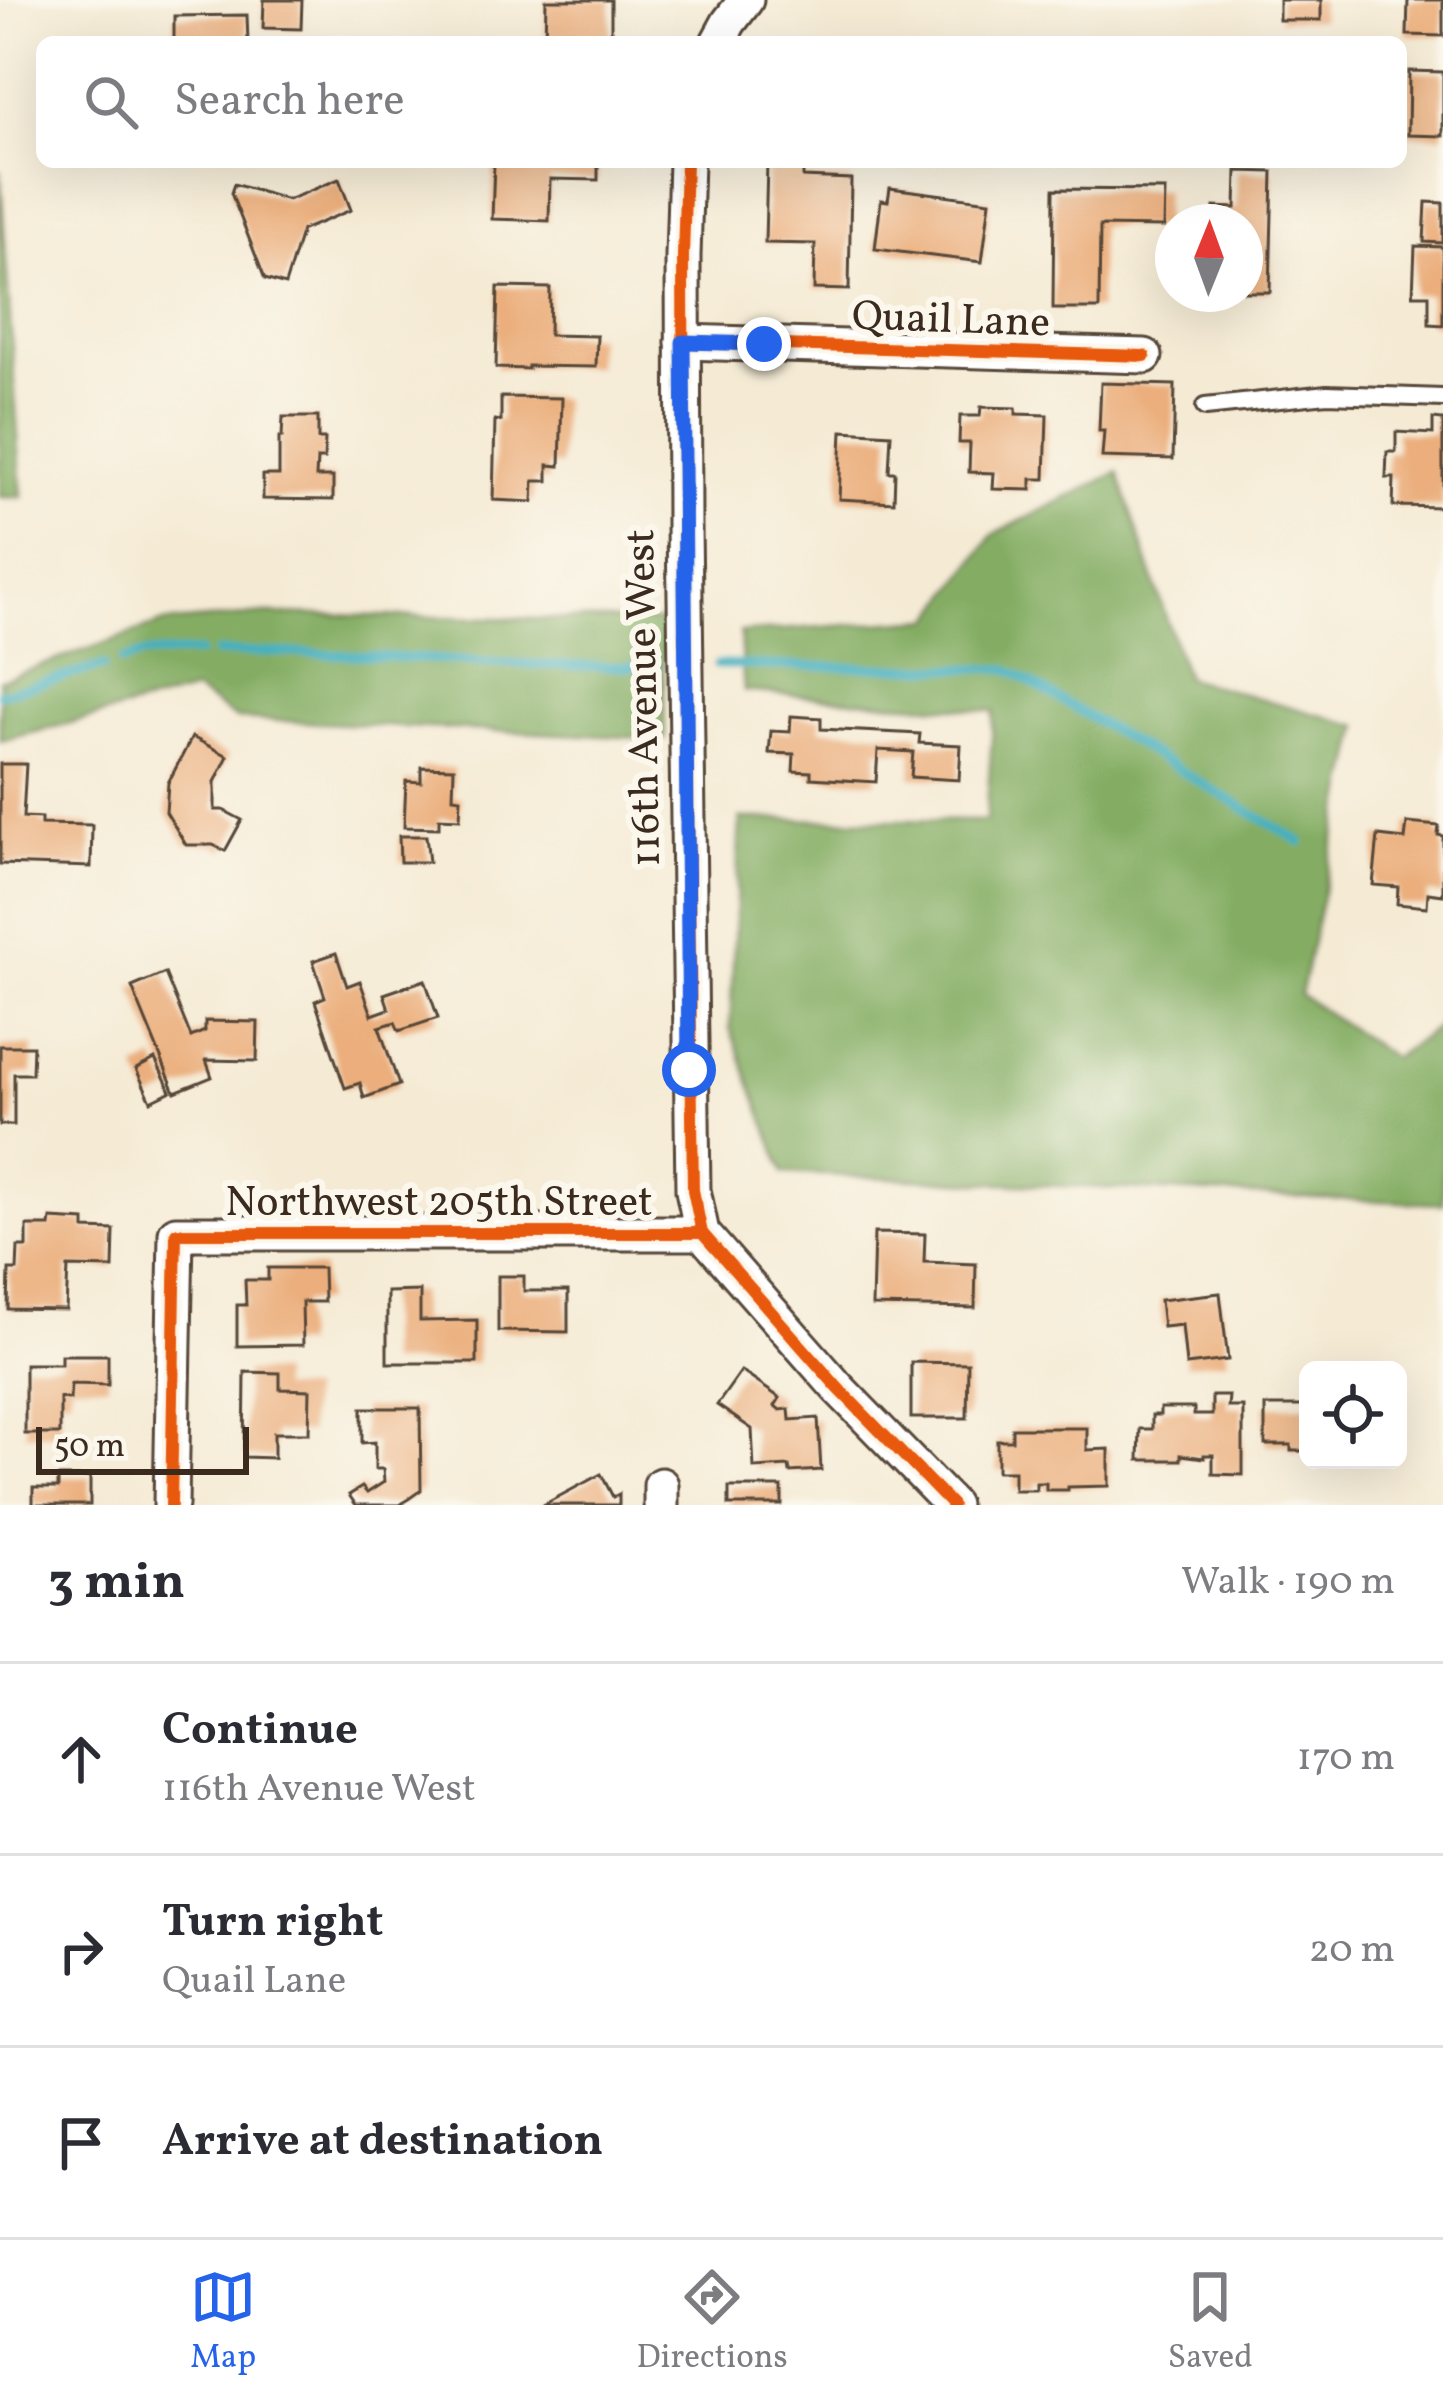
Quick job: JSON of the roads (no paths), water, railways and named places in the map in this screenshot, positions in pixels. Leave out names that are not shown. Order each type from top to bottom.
[{"type":"street","points":[[721,36],[746,0]]},
{"type":"street","name":"116th Avenue West","points":[[686,168],[689,1070],[693,1190],[702,1233]]},
{"type":"street","name":"Quail Lane","points":[[683,342],[1145,356]]},
{"type":"street","points":[[702,1233],[838,1388],[952,1505]]},
{"type":"street","name":"Northwest 205th Street","points":[[171,1505],[176,1234],[702,1233]]},
{"type":"lane","points":[[1205,407],[1327,394],[1443,398]]},
{"type":"waterway","points":[[122,661],[146,654],[199,653]]},
{"type":"waterway","points":[[216,653],[656,666]]},
{"type":"waterway","points":[[717,665],[1008,669],[1301,842]]},
{"type":"waterway","points":[[0,694],[104,666]]}]
